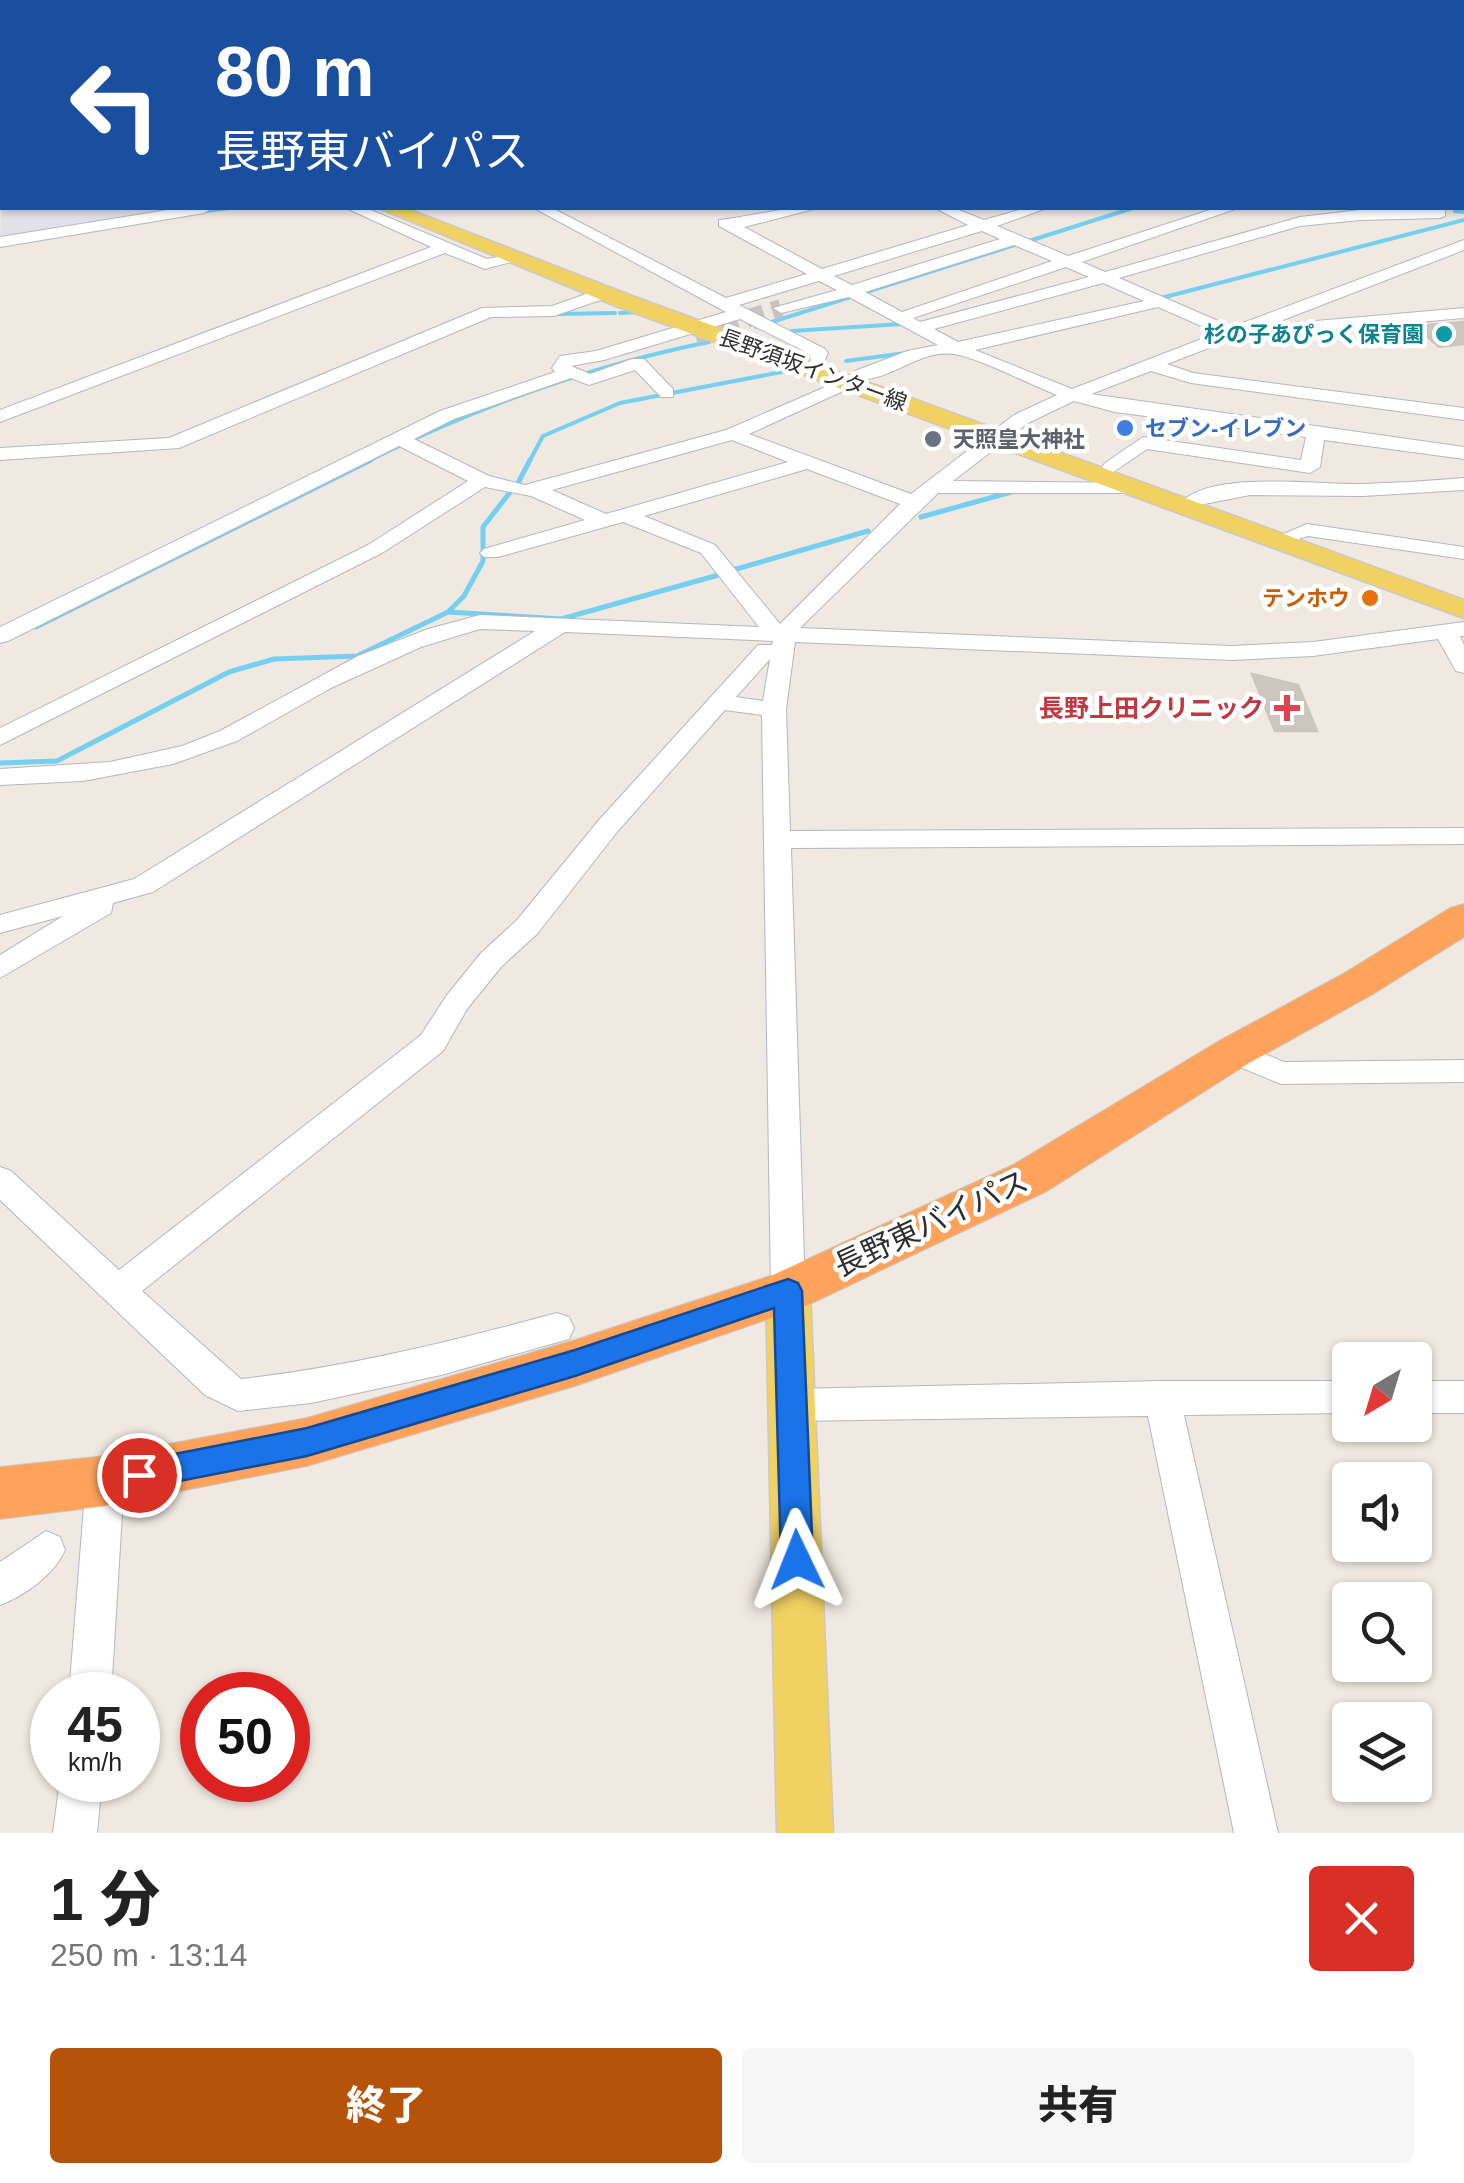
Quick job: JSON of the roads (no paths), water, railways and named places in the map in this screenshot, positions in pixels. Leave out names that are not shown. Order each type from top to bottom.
[{"type":"highway","name":"長野東バイパス","points":[[0,1494],[106,1482],[307,1442],[575,1363],[788,1291],[1030,1178],[1234,1052],[1358,984],[1464,918]]},
{"type":"main road","name":"長野須坂インター線","points":[[394,210],[603,293],[715,320],[1134,489],[1464,610]]},
{"type":"main road","name":"長野須坂インター線","points":[[450,210],[537,256],[715,320],[817,360],[854,379]]},
{"type":"main road","name":"長野須坂インター線","points":[[1002,434],[1112,467],[1464,598]]},
{"type":"main road","points":[[788,1291],[806,1833]]},
{"type":"street","points":[[0,242],[194,210]]},
{"type":"street","points":[[359,210],[485,264],[514,259]]},
{"type":"street","points":[[545,210],[715,320],[763,324],[819,353],[817,360]]},
{"type":"street","points":[[800,210],[727,225],[955,348],[1072,394],[1114,406],[1464,453]]},
{"type":"street","points":[[947,210],[1232,333],[1464,313]]},
{"type":"street","points":[[578,375],[560,364],[715,320],[818,275],[1033,210]]},
{"type":"street","points":[[900,317],[1224,210]]},
{"type":"street","points":[[919,327],[1017,305],[1281,226],[1335,217],[1440,213]]},
{"type":"street","points":[[780,308],[856,294],[1016,239]]},
{"type":"street","points":[[0,416],[445,247]]},
{"type":"street","points":[[118,1290],[432,1042],[456,1002],[527,926],[717,702],[775,638],[922,495],[1002,434],[1072,394],[1460,248]]},
{"type":"street","points":[[0,454],[172,444],[488,312],[554,311],[603,293]]},
{"type":"street","points":[[532,489],[732,434],[913,355],[1160,302]]},
{"type":"street","points":[[0,636],[405,442],[447,415],[578,375],[638,363],[666,392]]},
{"type":"street","points":[[1152,365],[1191,378],[1464,414]]},
{"type":"street","points":[[1112,467],[1143,443],[1310,467],[1316,433]]},
{"type":"street","points":[[732,434],[805,463],[922,495],[1134,489]]},
{"type":"street","points":[[405,442],[482,480],[532,489],[708,549],[775,638],[788,1291]]},
{"type":"street","points":[[1414,445],[1412,472],[1424,487]]},
{"type":"street","points":[[491,553],[805,463]]},
{"type":"street","points":[[0,738],[375,549],[482,480]]},
{"type":"street","points":[[1194,500],[1219,492],[1464,484]]},
{"type":"street","points":[[1291,535],[1308,530],[1464,553]]},
{"type":"street","points":[[0,777],[75,775],[168,758],[219,740],[308,690],[464,625],[480,622],[775,638],[1232,653],[1313,649],[1455,631],[1464,666]]},
{"type":"street","points":[[0,924],[143,886],[559,626]]},
{"type":"street","points":[[717,702],[739,708],[774,709]]},
{"type":"street","points":[[778,840],[1464,836]]},
{"type":"street","points":[[0,968],[125,891]]},
{"type":"street","points":[[1234,1052],[1281,1072],[1464,1071]]},
{"type":"street","points":[[0,1180],[218,1384],[238,1395],[311,1387],[441,1360],[557,1328]]},
{"type":"street","points":[[792,1405],[1332,1397]]},
{"type":"street","points":[[1432,1397],[1464,1397]]},
{"type":"street","points":[[1162,1398],[1256,1833]]},
{"type":"street","points":[[92,1672],[106,1482]]},
{"type":"street","points":[[0,1586],[46,1550]]},
{"type":"street","points":[[74,1833],[78,1802]]},
{"type":"waterway","points":[[199,212],[214,210]]},
{"type":"waterway","points":[[1029,241],[1127,210]]},
{"type":"waterway","points":[[1455,211],[1464,212]]},
{"type":"waterway","points":[[1161,298],[1464,220]]},
{"type":"waterway","points":[[756,327],[1018,244]]},
{"type":"waterway","points":[[620,313],[637,312]]},
{"type":"waterway","points":[[556,314],[615,313]]},
{"type":"waterway","points":[[792,331],[902,324]]},
{"type":"waterway","points":[[366,462],[533,391],[620,363],[709,342]]},
{"type":"waterway","points":[[846,361],[906,353]]},
{"type":"waterway","points":[[529,462],[543,436],[620,403],[787,371]]},
{"type":"waterway","points":[[36,627],[371,460]]},
{"type":"waterway","points":[[518,483],[530,460]]},
{"type":"waterway","points":[[448,612],[464,596],[483,561],[483,527],[511,491]]},
{"type":"waterway","points":[[921,517],[1015,491]]},
{"type":"waterway","points":[[733,570],[868,531]]},
{"type":"waterway","points":[[448,612],[561,619],[722,574]]},
{"type":"waterway","points":[[0,763],[57,761],[229,672],[274,659],[357,656],[448,612]]},
{"type":"tunnel","points":[[695,335],[781,308]]},
{"type":"place","name":"杉の子あぴっく保育園","points":[[1444,334]]},
{"type":"place","name":"セブン-イレブン","points":[[1125,428]]},
{"type":"place","name":"天照皇大神社","points":[[933,439]]},
{"type":"place","name":"テンホウ","points":[[1370,598]]},
{"type":"place","name":"長野上田クリニック","points":[[1287,708]]}]
